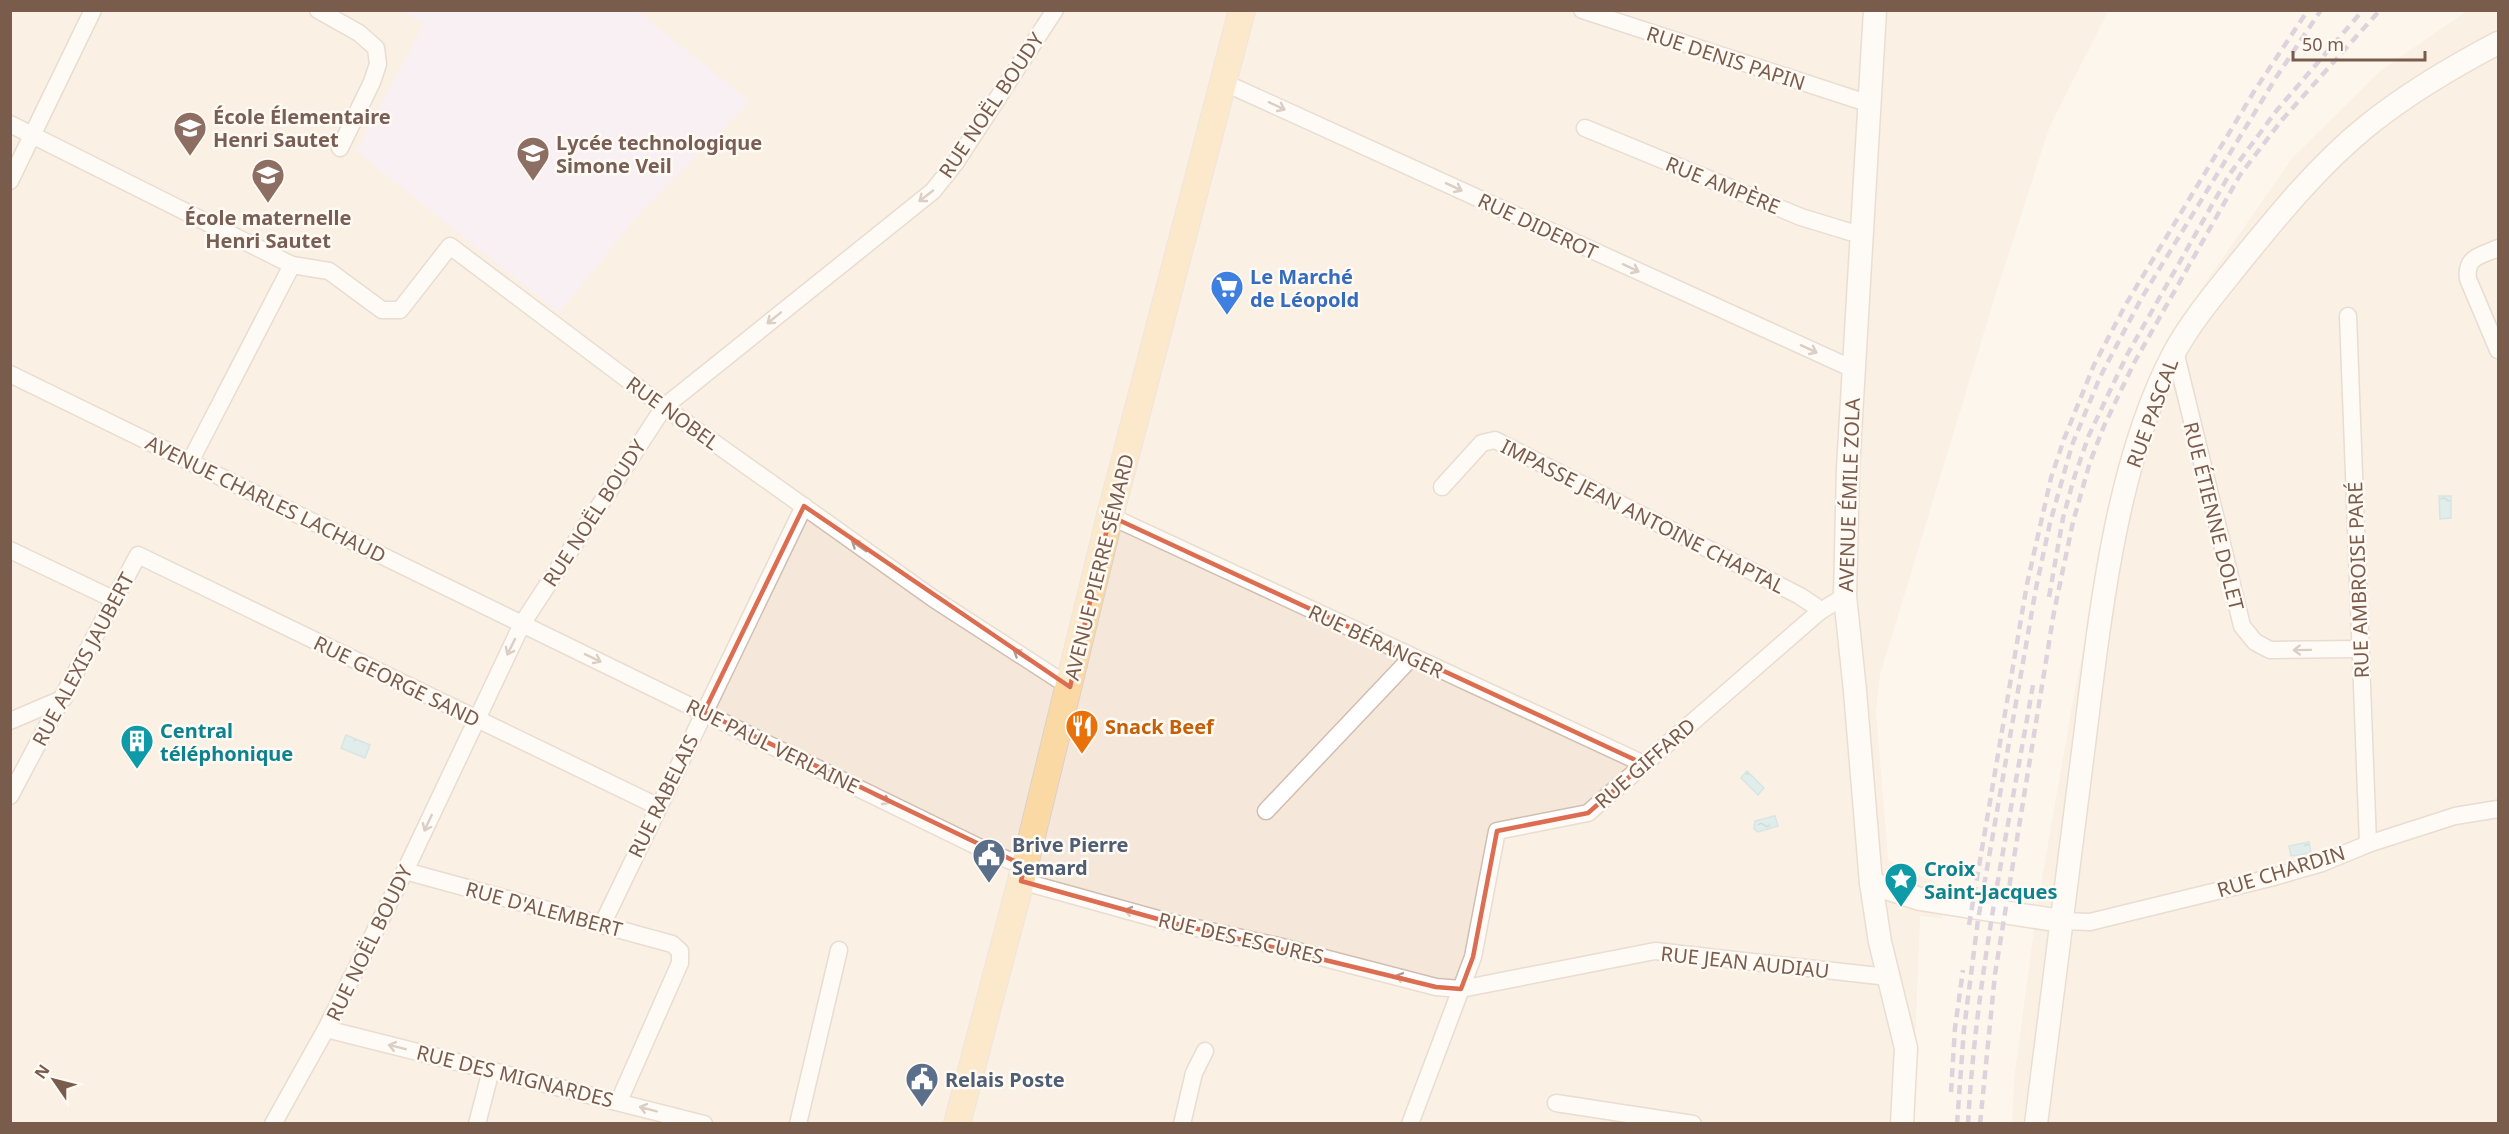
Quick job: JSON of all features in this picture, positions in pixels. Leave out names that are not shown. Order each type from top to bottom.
[{"type":"main road","name":"AVENUE PIERRE SÉMARD","points":[[957,1124],[1023,874],[1110,516],[1242,10]]},
{"type":"main road","name":"AVENUE ÉMILE ZOLA","points":[[1875,10],[1853,369],[1845,596],[1871,883],[1880,942],[1906,1048],[1902,1124]]},
{"type":"main road","name":"RUE PASCAL","points":[[2037,1124],[2090,704],[2119,518],[2147,417],[2175,351],[2205,307],[2276,218],[2336,154],[2366,127],[2415,90],[2499,43]]},
{"type":"main road","points":[[1871,883],[1914,898],[2061,921]]},
{"type":"street","points":[[10,181],[93,10]]},
{"type":"street","points":[[318,10],[359,33],[376,48],[378,64],[372,82],[340,148]]},
{"type":"street","name":"RUE NOËL BOUDY","points":[[273,1124],[326,1029],[405,871],[522,624],[664,407],[933,191],[956,162],[1055,10]]},
{"type":"street","name":"RUE DENIS PAPIN","points":[[1582,10],[1870,104]]},
{"type":"street","name":"RUE DIDEROT","points":[[1223,82],[1853,369]]},
{"type":"street","points":[[10,124],[292,265],[190,462]]},
{"type":"street","name":"RUE AMPÈRE","points":[[1585,128],[1801,217],[1850,232],[1863,233]]},
{"type":"street","name":"RUE NOBEL","points":[[292,265],[329,271],[382,310],[399,310],[450,246],[664,407],[934,599],[1070,687]]},
{"type":"street","points":[[2499,248],[2471,260],[2467,268],[2468,279],[2499,350]]},
{"type":"street","name":"RUE AMBROISE PARÉ","points":[[2348,316],[2368,844]]},
{"type":"street","name":"RUE ÉTIENNE DOLET","points":[[2175,351],[2232,595],[2242,626],[2255,642],[2270,650],[2361,649]]},
{"type":"street","name":"AVENUE CHARLES LACHAUD","points":[[10,374],[522,624]]},
{"type":"street","name":"IMPASSE JEAN ANTOINE CHAPTAL","points":[[1442,487],[1482,443],[1495,440],[1800,596],[1815,606],[1819,612]]},
{"type":"street","name":"RUE RABELAIS","points":[[602,925],[657,806],[804,506]]},
{"type":"street","name":"RUE BÉRANGER","points":[[1110,516],[1411,658],[1644,764]]},
{"type":"street","points":[[10,550],[115,600]]},
{"type":"street","name":"RUE ALEXIS JAUBERT","points":[[10,796],[138,555]]},
{"type":"street","name":"RUE GEORGE SAND","points":[[138,555],[657,806]]},
{"type":"street","name":"RUE GIFFARD","points":[[1410,1124],[1473,957],[1497,831],[1588,813],[1819,612],[1845,596]]},
{"type":"street","name":"RUE PAUL VERLAINE","points":[[522,624],[995,855],[1023,874]]},
{"type":"street","points":[[1266,811],[1411,658]]},
{"type":"street","points":[[10,721],[64,698]]},
{"type":"street","name":"RUE CHARDIN","points":[[2061,921],[2090,922],[2270,878],[2322,863],[2368,844],[2455,816],[2499,809]]},
{"type":"street","name":"RUE D'ALEMBERT","points":[[405,871],[672,944],[680,951],[680,963],[619,1101]]},
{"type":"street","name":"RUE DES ESCURES","points":[[1023,874],[1164,921],[1278,946],[1436,987],[1461,989]]},
{"type":"street","points":[[798,1124],[839,950]]},
{"type":"street","name":"RUE JEAN AUDIAU","points":[[1461,989],[1655,951],[1888,977]]},
{"type":"street","name":"RUE DES MIGNARDES","points":[[326,1029],[704,1124]]},
{"type":"street","points":[[1182,1124],[1194,1073],[1205,1051]]},
{"type":"street","points":[[477,1124],[491,1070]]},
{"type":"street","points":[[1556,1103],[1693,1124]]},
{"type":"highlighted area","points":[[804,506],[1070,687],[1110,516],[1644,764],[1588,813],[1497,831],[1473,957],[1461,989],[1436,987],[1165,921],[1021,881],[1025,866],[704,712]]},
{"type":"shaded area","points":[[10,11],[2108,11],[2049,128],[1996,293],[1880,675],[1876,711],[1888,860],[1946,888],[1942,919],[1920,916],[1912,1123],[11,1123]]},
{"type":"shaded area","name":"Lycée technologique Simone Veil","points":[[402,11],[637,11],[750,102],[640,213],[559,313],[356,151],[424,24]]},
{"type":"shaded area","points":[[2467,11],[2498,11],[2498,1123],[2012,1124],[2014,1080],[2037,908],[2073,701],[2123,452],[2150,379],[2192,302],[2294,156],[2379,72]]},
{"type":"water","points":[[2439,496],[2451,496],[2451,518],[2440,519]]},
{"type":"water","points":[[346,735],[370,745],[365,758],[341,748]]},
{"type":"water","points":[[1747,771],[1764,788],[1758,795],[1741,778]]},
{"type":"water","points":[[1775,816],[1778,826],[1758,832],[1754,829],[1755,821]]},
{"type":"water","points":[[2309,842],[2311,853],[2291,856],[2289,846]]},
{"type":"railway","points":[[1969,925],[2027,584],[2051,478],[2064,439],[2094,365],[2126,304],[2255,90],[2308,10]]},
{"type":"railway","points":[[1957,1124],[1964,1029],[1978,920],[2036,588],[2050,523],[2072,445],[2100,377],[2141,299],[2277,76],[2321,10]]},
{"type":"railway","points":[[2049,597],[2063,518],[2074,478],[2089,435],[2127,355],[2229,175],[2277,110],[2363,10]]},
{"type":"railway","points":[[1980,1124],[1995,974],[2054,612],[2073,522],[2090,462],[2104,426],[2134,363],[2240,175],[2281,121],[2380,10]]},
{"type":"railway","points":[[1968,1124],[1985,958],[2033,685]]},
{"type":"railway","points":[[1951,1092],[1955,1028],[1963,970]]},
{"type":"place","name":"École Élementaire Henri Sautet","points":[[190,157]]},
{"type":"place","name":"Lycée technologique Simone Veil","points":[[533,182]]},
{"type":"place","name":"École maternelle Henri Sautet","points":[[268,204]]},
{"type":"place","name":"Le Marché de Léopold","points":[[1227,316]]},
{"type":"place","name":"Snack Beef","points":[[1082,755]]},
{"type":"place","name":"Central téléphonique","points":[[137,770]]},
{"type":"place","name":"Brive Pierre Semard","points":[[989,884]]},
{"type":"place","name":"Croix Saint-Jacques","points":[[1901,908]]},
{"type":"place","name":"Relais Poste","points":[[922,1108]]}]
